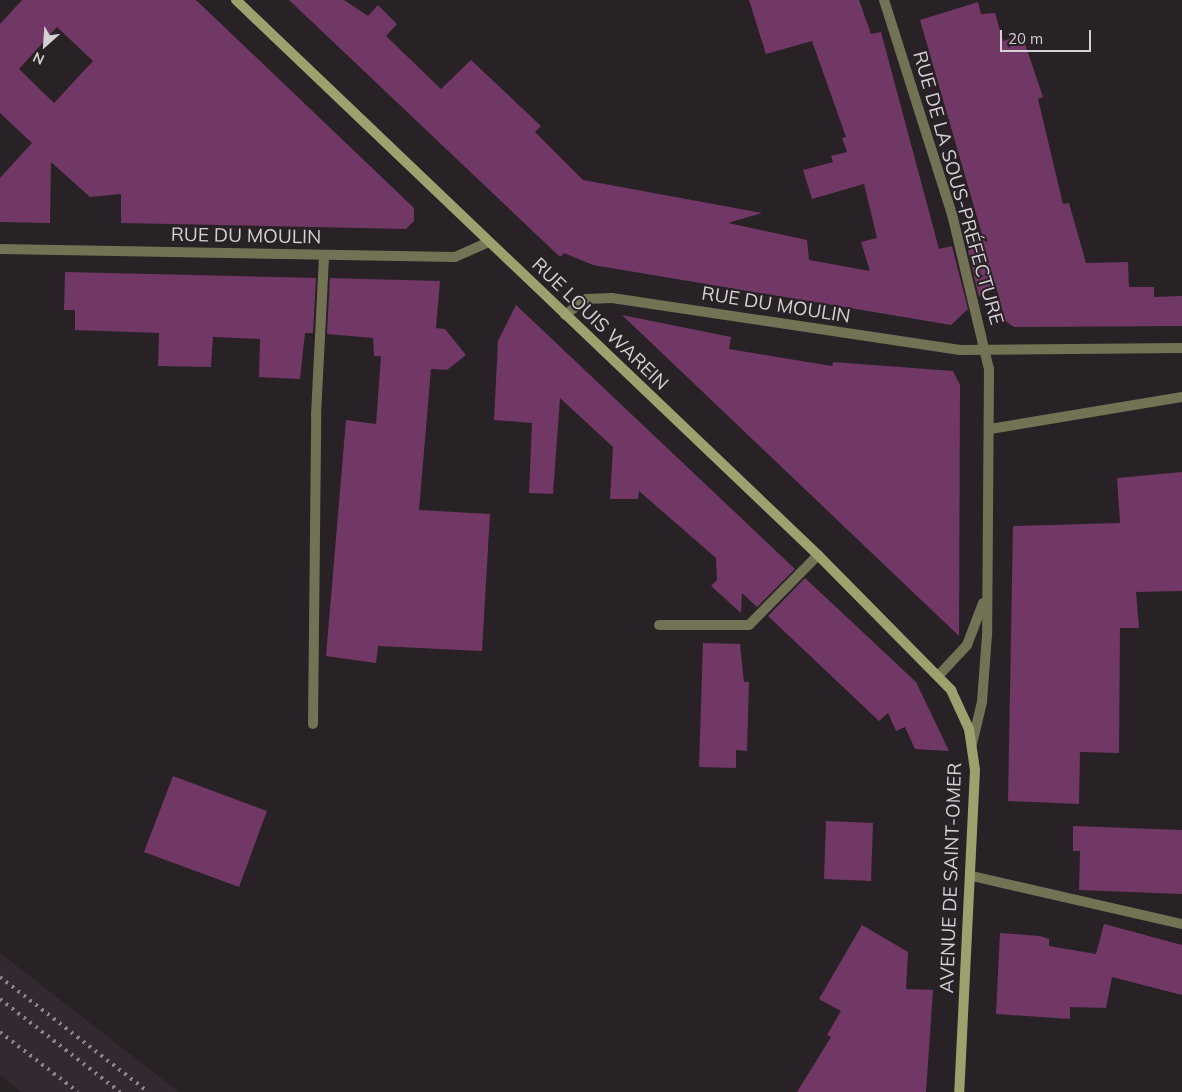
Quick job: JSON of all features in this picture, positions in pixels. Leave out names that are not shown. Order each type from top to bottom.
[{"type":"main road","name":"RUE LOUIS WAREIN","points":[[236,0],[818,555],[940,674]]},
{"type":"main road","name":"AVENUE DE SAINT-OMER","points":[[940,674],[960,705],[972,744],[972,876],[959,1092]]},
{"type":"street","name":"RUE DE LA SOUS-PRÉFECTURE","points":[[884,0],[952,214],[987,350],[990,429],[984,597],[983,692],[972,744]]},
{"type":"street","name":"RUE DU MOULIN","points":[[0,249],[455,257],[488,242]]},
{"type":"street","points":[[312,724],[316,415],[324,255]]},
{"type":"street","name":"RUE DU MOULIN","points":[[565,315],[586,300],[612,298],[987,350],[1182,348]]},
{"type":"street","points":[[990,429],[1182,397]]},
{"type":"street","points":[[659,625],[749,625],[818,555]]},
{"type":"street","name":"RUE DE LA SOUS-PRÉFECTURE","points":[[940,674],[967,645],[984,597]]},
{"type":"street","points":[[972,876],[1182,924]]},
{"type":"shaded area","points":[[0,953],[179,1092],[21,1092],[0,1075]]},
{"type":"building","points":[[22,0],[196,0],[414,208],[414,221],[406,229],[121,223],[121,194],[90,197],[51,162],[50,223],[0,222],[0,178],[32,143],[0,113],[0,24]],"holes":[[[57,27],[93,61],[54,103],[19,69]]]},
{"type":"building","points":[[289,0],[344,0],[368,16],[378,5],[397,24],[386,36],[441,89],[471,60],[541,126],[535,132],[583,180],[762,213],[728,223],[807,240],[809,260],[870,271],[861,242],[877,238],[864,184],[812,199],[803,170],[833,162],[831,156],[847,152],[842,138],[846,137],[812,41],[766,54],[749,0],[859,0],[871,34],[881,32],[939,249],[952,246],[968,309],[951,325],[593,265],[564,253],[560,257]]},
{"type":"building","points":[[978,2],[981,14],[995,13],[1003,41],[1022,35],[1043,97],[1038,99],[1063,204],[1069,203],[1086,263],[1128,262],[1129,287],[1154,287],[1154,297],[1182,296],[1182,326],[1014,327],[1005,321],[995,282],[979,297],[966,242],[983,238],[920,20]]},
{"type":"building","points":[[65,272],[316,278],[313,333],[305,333],[300,379],[259,377],[260,339],[213,337],[211,367],[158,366],[159,333],[75,330],[75,310],[64,310]]},
{"type":"building","points":[[330,278],[440,281],[436,328],[445,329],[466,355],[447,370],[431,369],[419,510],[490,514],[482,651],[378,646],[376,663],[326,656],[346,420],[376,424],[381,356],[374,356],[373,338],[327,334]]},
{"type":"building","points":[[516,305],[795,569],[757,607],[742,593],[741,613],[711,586],[717,580],[716,558],[639,491],[638,499],[610,499],[613,447],[560,398],[553,494],[529,493],[532,423],[494,420],[498,341]]},
{"type":"building","points":[[622,315],[731,337],[729,349],[832,366],[833,362],[953,371],[960,385],[959,636]]},
{"type":"building","points":[[1182,472],[1182,591],[1136,592],[1139,628],[1120,628],[1119,753],[1080,752],[1079,804],[1008,801],[1013,526],[1120,523],[1117,478]]},
{"type":"building","points":[[805,578],[916,682],[949,751],[915,749],[905,727],[896,731],[888,713],[879,721],[768,616]]},
{"type":"building","points":[[703,643],[740,644],[744,682],[749,682],[747,751],[736,750],[736,768],[699,767]]},
{"type":"building","points":[[173,776],[267,811],[239,887],[144,852]]},
{"type":"building","points":[[826,821],[873,823],[871,881],[824,879]]},
{"type":"building","points":[[1073,826],[1182,830],[1182,894],[1079,890],[1080,851],[1073,851]]},
{"type":"building","points":[[1104,924],[1182,945],[1182,995],[1112,977],[1106,1008],[1070,1007],[1070,1019],[996,1014],[1000,933],[1040,936],[1049,939],[1049,946],[1096,954]]},
{"type":"building","points":[[862,925],[908,952],[906,989],[933,990],[926,1092],[797,1092],[831,1037],[827,1035],[841,1011],[819,999]]},
{"type":"railway","points":[[0,977],[148,1092]]},
{"type":"railway","points":[[0,999],[120,1092]]},
{"type":"railway","points":[[0,1032],[78,1092]]}]
